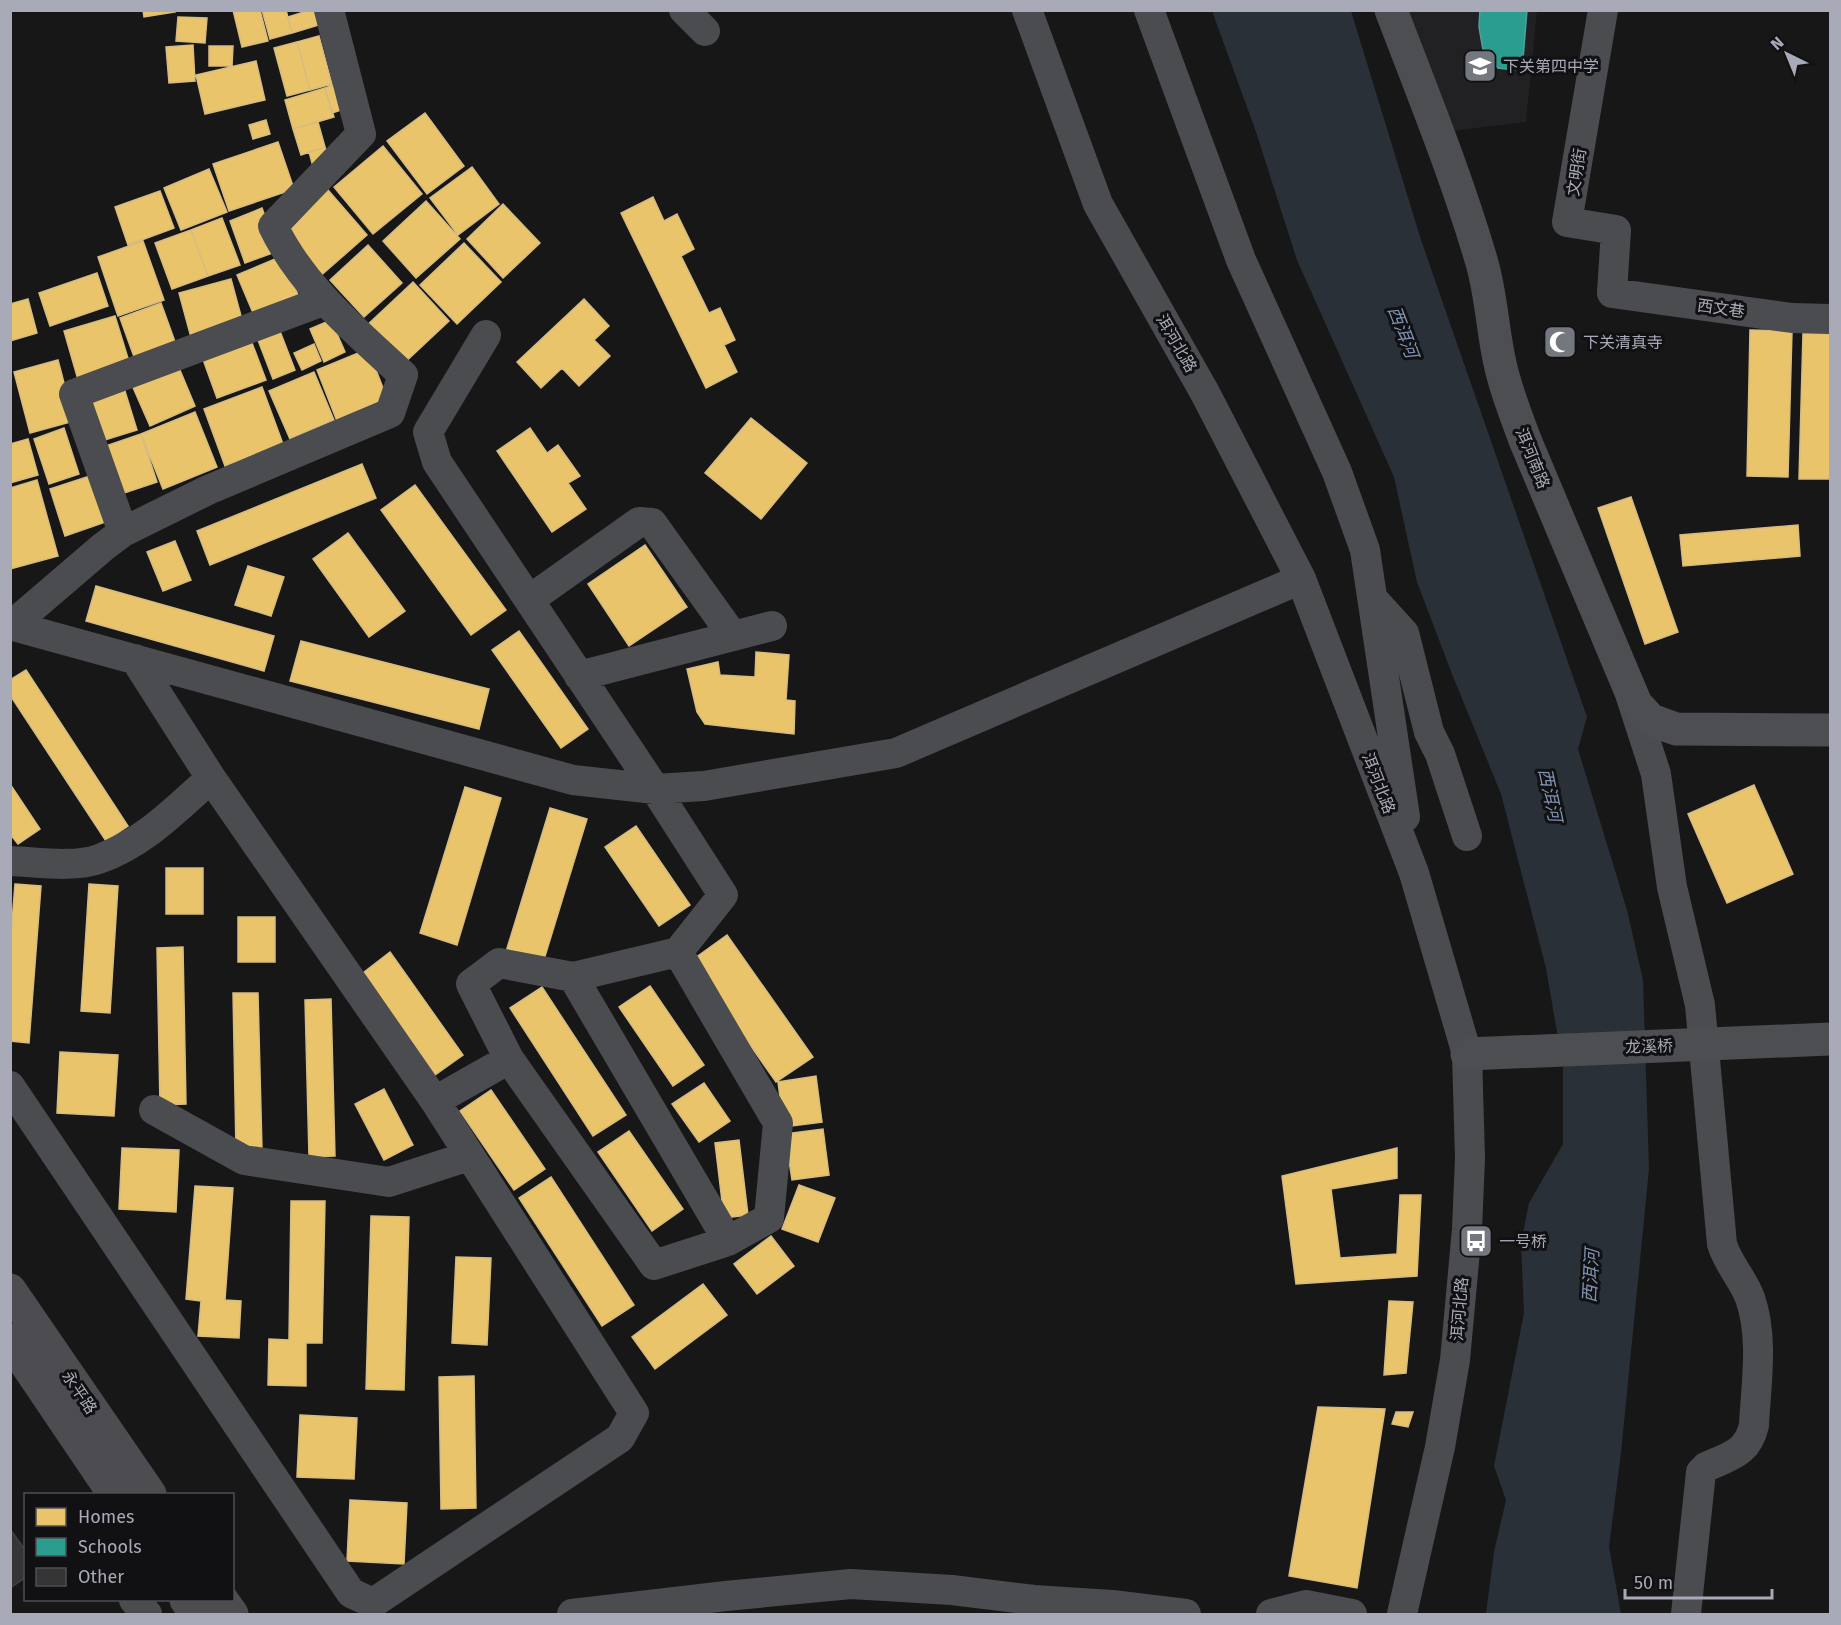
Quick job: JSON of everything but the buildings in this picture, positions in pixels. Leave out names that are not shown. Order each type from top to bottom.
[{"type":"highway","name":"永平路","points":[[10,1290],[149,1493]]},
{"type":"highway","name":"永平路","points":[[10,1340],[113,1493]]},
{"type":"highway","points":[[187,1601],[196,1614]]},
{"type":"highway","points":[[223,1601],[232,1614]]},
{"type":"main road","name":"洱河南路","points":[[1392,10],[1462,197],[1482,266],[1493,314],[1497,348],[1512,404],[1632,697],[1647,717],[1659,724],[1676,729],[1830,730]]},
{"type":"main road","name":"龙溪桥","points":[[1467,1053],[1830,1039]]},
{"type":"street","points":[[11,625],[123,532],[208,490],[390,413],[403,375],[323,301],[280,243],[273,226],[361,134],[329,10]]},
{"type":"street","points":[[684,10],[705,31]]},
{"type":"street","name":"洱河北路","points":[[1027,10],[1098,204],[1206,393],[1301,579],[1414,873],[1467,1053],[1470,1158],[1467,1229],[1455,1360],[1440,1447],[1402,1614]]},
{"type":"street","points":[[1149,10],[1241,260],[1337,472],[1365,550],[1414,873]]},
{"type":"street","name":"文明街","points":[[1603,10],[1567,222],[1616,230],[1612,293]]},
{"type":"street","name":"西文巷","points":[[1612,293],[1792,318],[1830,319]]},
{"type":"street","points":[[123,532],[74,394],[323,301]]},
{"type":"street","points":[[486,335],[428,432],[437,462],[723,895],[678,952],[573,977],[499,963],[471,984],[509,1059],[654,1265],[728,1241],[769,1218],[778,1123],[678,952]]},
{"type":"street","points":[[529,600],[639,522],[652,523],[734,636]]},
{"type":"street","points":[[11,625],[573,780],[655,789],[704,786],[896,753],[1301,579]]},
{"type":"street","points":[[1373,599],[1404,633],[1429,732],[1440,754],[1467,836]]},
{"type":"street","points":[[579,676],[772,626]]},
{"type":"street","points":[[10,1086],[351,1593],[376,1609],[620,1437],[634,1413],[435,1101],[211,778],[135,658]]},
{"type":"street","points":[[1632,697],[1656,774],[1672,887],[1700,1005],[1722,1244],[1726,1257],[1749,1295],[1754,1310],[1758,1346],[1754,1425],[1751,1437],[1743,1449],[1706,1467],[1701,1472],[1686,1614]]},
{"type":"street","points":[[10,861],[65,863],[98,860],[147,835],[211,778]]},
{"type":"street","points":[[573,977],[728,1241]]},
{"type":"street","points":[[435,1101],[509,1059]]},
{"type":"street","points":[[154,1110],[243,1160],[389,1182],[470,1156]]},
{"type":"street","points":[[572,1614],[736,1605],[851,1584],[952,1590],[1186,1614]]},
{"type":"street","points":[[136,1601],[147,1614]]},
{"type":"street","points":[[1271,1614],[1306,1605],[1352,1614]]},
{"type":"shaded area","name":"下关第四中学","points":[[1406,11],[1537,11],[1526,122],[1452,131]]},
{"type":"water","name":"西洱河","points":[[1212,11],[1351,11],[1421,240],[1587,717],[1578,749],[1627,910],[1643,980],[1649,1169],[1621,1453],[1609,1547],[1621,1614],[1486,1614],[1494,1552],[1506,1500],[1494,1466],[1524,1313],[1521,1243],[1529,1203],[1563,1144],[1563,1067],[1546,968],[1501,794],[1417,582],[1394,477],[1297,260],[1255,129]]},
{"type":"place","name":"下关第四中学","points":[[1480,66]]},
{"type":"place","name":"下关清真寺","points":[[1560,342]]},
{"type":"place","name":"一号桥","points":[[1476,1241]]}]
